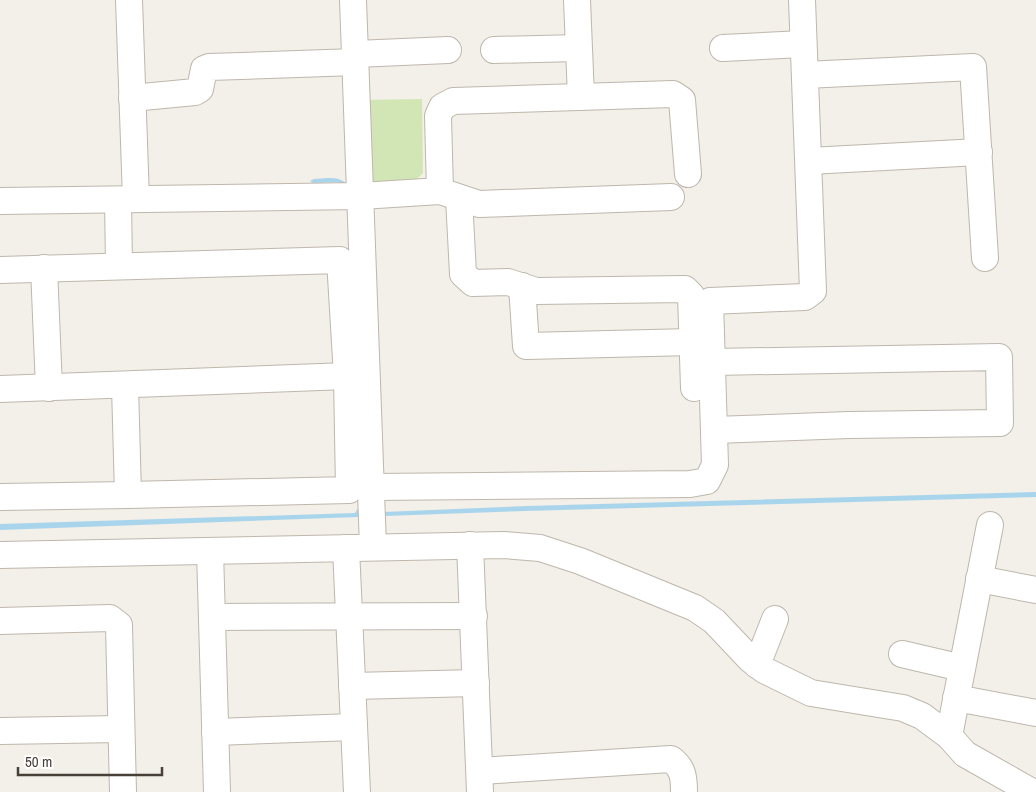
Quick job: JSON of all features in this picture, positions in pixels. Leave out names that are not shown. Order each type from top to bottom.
[{"type":"street","points":[[119,266],[127,200],[132,98],[129,0]]},
{"type":"street","points":[[354,0],[372,487],[372,547]]},
{"type":"street","points":[[577,0],[581,97]]},
{"type":"street","points":[[372,487],[700,483],[707,481],[715,465],[710,301],[805,297],[813,291],[802,0]]},
{"type":"street","points":[[723,48],[804,44]]},
{"type":"street","points":[[494,50],[578,48]]},
{"type":"street","points":[[132,98],[195,92],[200,89],[204,70],[209,67],[448,50]]},
{"type":"street","points":[[804,75],[973,67],[985,258]]},
{"type":"street","points":[[688,174],[682,100],[673,94],[453,101],[442,107],[438,116],[463,274],[473,283],[508,282],[536,291],[685,289],[691,295],[694,388]]},
{"type":"street","points":[[809,161],[978,152]]},
{"type":"street","points":[[0,201],[449,195],[479,204],[671,198]]},
{"type":"street","points":[[0,270],[340,260],[348,376],[349,490],[0,497]]},
{"type":"street","points":[[44,268],[49,388]]},
{"type":"street","points":[[522,286],[526,346],[692,342]]},
{"type":"street","points":[[713,362],[999,357],[1000,423],[849,425],[714,430]]},
{"type":"street","points":[[0,389],[125,386],[348,376]]},
{"type":"street","points":[[125,386],[128,495]]},
{"type":"street","points":[[948,736],[990,525]]},
{"type":"street","points":[[0,555],[504,544],[540,548],[580,561],[695,608],[714,622],[764,670],[811,693],[904,708],[922,716],[948,736],[965,754],[1032,792]]},
{"type":"street","points":[[470,545],[480,781],[671,759],[678,764],[684,775],[684,792]]},
{"type":"street","points":[[346,548],[357,792]]},
{"type":"street","points":[[210,551],[217,792]]},
{"type":"street","points":[[979,579],[1036,590]]},
{"type":"street","points":[[212,617],[474,616]]},
{"type":"street","points":[[0,621],[110,618],[119,625],[123,792]]},
{"type":"street","points":[[757,664],[775,618]]},
{"type":"street","points":[[902,654],[962,668]]},
{"type":"street","points":[[352,686],[476,683]]},
{"type":"street","points":[[956,698],[1036,712]]},
{"type":"street","points":[[215,732],[354,727]]},
{"type":"street","points":[[0,731],[121,729]]},
{"type":"green space","points":[[422,99],[423,173],[413,183],[366,185],[363,100]]},
{"type":"water","points":[[336,178],[349,187],[351,193],[356,269],[363,509],[360,513],[527,506],[1036,492],[1036,497],[525,511],[0,530],[0,524],[355,513],[359,507],[352,268],[347,192],[339,182],[313,183],[310,181],[314,179]]}]
